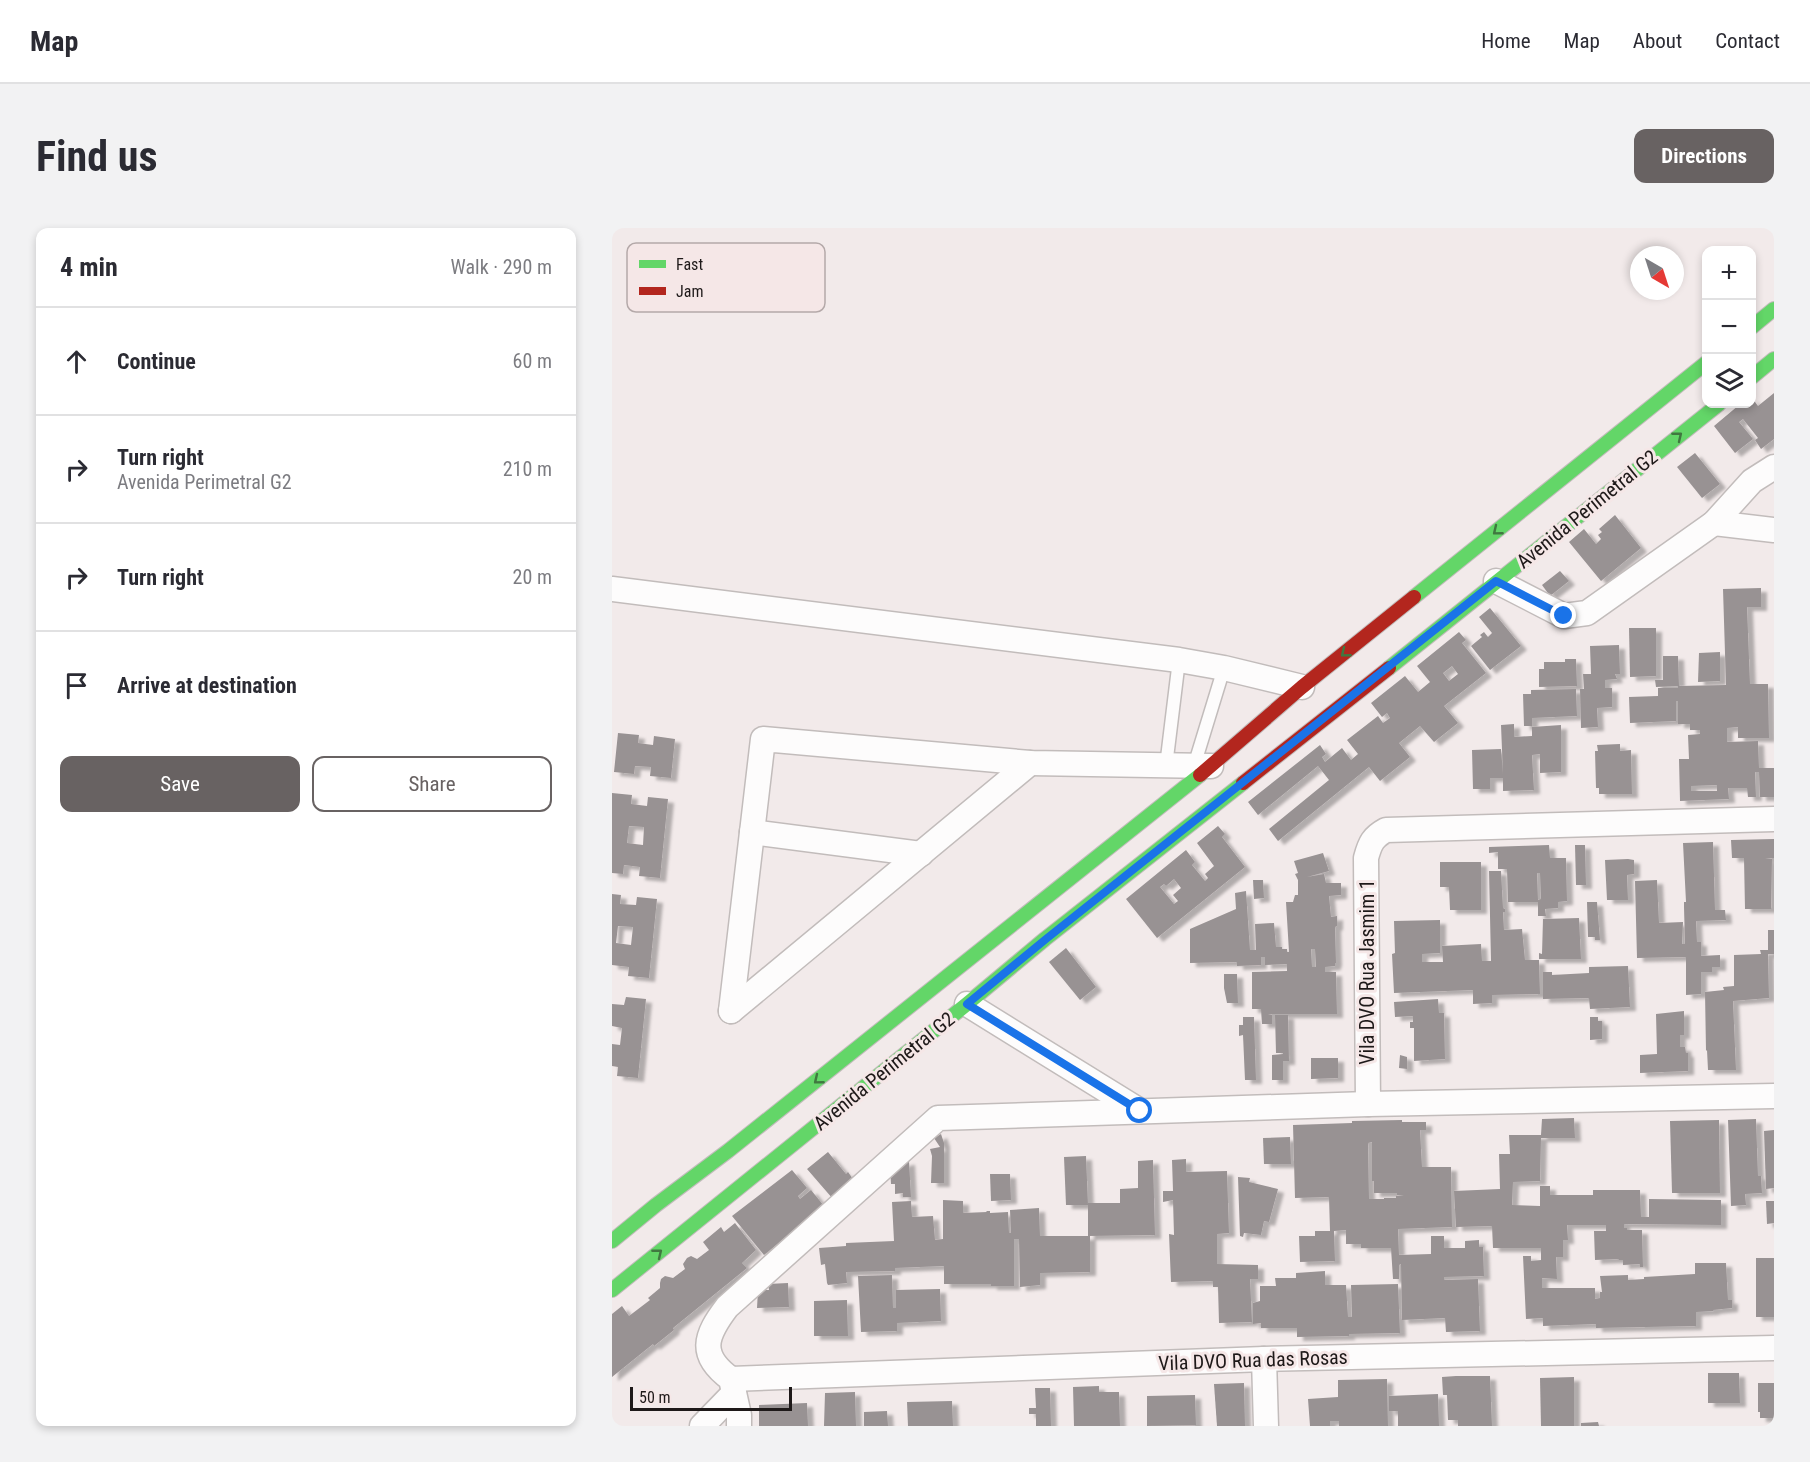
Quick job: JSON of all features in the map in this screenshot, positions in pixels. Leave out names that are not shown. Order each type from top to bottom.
[{"type":"street","points":[[1756,324],[1774,309]]},
{"type":"street","points":[[1756,336],[1774,321]]},
{"type":"street","points":[[1756,374],[1774,359]]},
{"type":"street","name":"Avenida Perimetral G2","points":[[612,1290],[967,1004],[1036,926],[1203,766],[1702,367]]},
{"type":"street","points":[[612,1260],[1036,926],[1702,380]]},
{"type":"street","name":"Avenida Perimetral G2","points":[[612,1241],[728,1151],[1036,926],[1496,581],[1714,408]]},
{"type":"street","points":[[1496,581],[1564,616],[1587,613],[1714,523],[1752,481],[1774,467]]},
{"type":"street","points":[[1714,523],[1774,530]]},
{"type":"street","points":[[612,589],[1179,660],[1224,668],[1302,687]]},
{"type":"street","points":[[1030,763],[731,1011],[763,740],[1030,763],[1203,766]]},
{"type":"street","name":"Vila DVO Rua Jasmim 1","points":[[1368,1104],[1366,858],[1374,836],[1386,830],[1774,819]]},
{"type":"street","points":[[752,832],[921,854]]},
{"type":"street","points":[[967,1004],[1140,1111]]},
{"type":"street","points":[[739,1426],[733,1386],[711,1360],[708,1346],[710,1333],[727,1307],[938,1118],[1368,1104],[1774,1096]]},
{"type":"street","name":"Vila DVO Rua das Rosas","points":[[733,1386],[1264,1359],[1774,1348]]},
{"type":"street","points":[[1264,1359],[1266,1426]]},
{"type":"street","points":[[702,1426],[733,1386]]},
{"type":"lane","points":[[1166,766],[1179,660]]},
{"type":"lane","points":[[1203,766],[1224,668]]},
{"type":"building","points":[[1774,393],[1774,439],[1761,449],[1755,440],[1758,438],[1743,419],[1739,422],[1753,439],[1735,453],[1714,426],[1735,408],[1756,408],[1756,403],[1758,406]]},
{"type":"building","points":[[1695,453],[1720,484],[1702,498],[1677,467]]},
{"type":"building","points":[[1615,515],[1641,548],[1601,581],[1569,542],[1584,529],[1596,544],[1601,539],[1598,535],[1602,532],[1599,529]]},
{"type":"building","points":[[1560,571],[1569,581],[1550,596],[1542,585]]},
{"type":"building","points":[[1761,588],[1761,607],[1747,607],[1750,684],[1768,684],[1769,738],[1738,738],[1738,727],[1727,728],[1727,742],[1758,741],[1759,768],[1774,768],[1774,797],[1760,797],[1759,772],[1755,772],[1756,797],[1748,797],[1747,788],[1728,788],[1729,799],[1680,801],[1679,759],[1689,759],[1688,735],[1700,734],[1700,730],[1690,730],[1690,724],[1678,724],[1678,701],[1676,701],[1676,721],[1630,723],[1629,697],[1658,696],[1658,688],[1678,688],[1678,686],[1656,687],[1655,680],[1663,680],[1663,656],[1678,656],[1679,686],[1726,685],[1723,589]],"holes":[[[1717,785],[1717,791],[1691,791],[1691,786]]]},
{"type":"building","points":[[1490,608],[1521,646],[1490,670],[1471,646],[1482,637],[1480,635],[1484,632],[1488,637],[1492,633],[1479,617]]},
{"type":"building","points":[[1629,628],[1656,628],[1656,676],[1630,677]]},
{"type":"building","points":[[1459,632],[1466,640],[1462,643],[1486,673],[1444,706],[1458,723],[1434,742],[1420,726],[1399,743],[1410,757],[1380,781],[1369,767],[1278,841],[1269,829],[1329,780],[1318,766],[1258,815],[1248,802],[1320,745],[1326,754],[1322,757],[1325,762],[1342,748],[1351,760],[1358,754],[1347,740],[1378,716],[1383,723],[1390,718],[1387,713],[1382,717],[1371,703],[1405,676],[1418,692],[1430,682],[1417,666]],"holes":[[[1452,666],[1458,674],[1449,681],[1443,673]]]},
{"type":"building","points":[[1619,645],[1620,674],[1615,674],[1617,679],[1605,680],[1605,688],[1612,688],[1612,707],[1597,708],[1598,727],[1581,728],[1580,689],[1584,689],[1583,674],[1591,674],[1590,646]]},
{"type":"building","points":[[1720,652],[1720,681],[1698,682],[1699,653]]},
{"type":"building","points":[[1565,659],[1576,659],[1577,686],[1539,687],[1539,669],[1544,669],[1544,662],[1565,662]]},
{"type":"building","points":[[1576,689],[1577,716],[1532,718],[1532,726],[1524,726],[1523,694],[1531,694],[1531,690]]},
{"type":"building","points":[[1514,724],[1514,737],[1532,736],[1532,727],[1561,725],[1561,772],[1540,773],[1540,754],[1532,755],[1534,790],[1503,791],[1503,778],[1490,778],[1490,789],[1473,789],[1472,750],[1501,749],[1503,774],[1501,725]]},
{"type":"building","points":[[618,733],[639,735],[638,743],[653,745],[654,736],[675,739],[671,778],[650,776],[651,767],[635,766],[634,774],[614,772]]},
{"type":"building","points":[[1620,744],[1620,751],[1631,750],[1632,794],[1599,794],[1599,788],[1596,788],[1595,751],[1598,751],[1597,745]]},
{"type":"building","points":[[612,793],[632,795],[631,804],[647,806],[648,797],[668,799],[660,878],[639,876],[640,867],[624,865],[623,874],[612,873]],"holes":[[[629,826],[644,827],[643,845],[627,843]]]},
{"type":"building","points":[[1218,826],[1225,834],[1222,837],[1245,867],[1157,938],[1126,899],[1186,850],[1195,862],[1192,865],[1205,881],[1208,878],[1205,874],[1214,866],[1197,843]],"holes":[[[1174,879],[1181,888],[1173,895],[1178,901],[1174,904],[1160,887],[1164,884],[1166,886]]]},
{"type":"building","points":[[1774,839],[1774,858],[1765,858],[1772,859],[1771,909],[1745,909],[1744,858],[1732,858],[1731,840]]},
{"type":"building","points":[[1713,842],[1715,910],[1725,910],[1726,920],[1696,921],[1697,942],[1701,942],[1701,956],[1720,955],[1720,967],[1712,967],[1712,972],[1701,972],[1701,994],[1686,995],[1686,957],[1637,958],[1635,881],[1657,880],[1659,923],[1683,922],[1682,944],[1685,944],[1684,902],[1686,902],[1683,843]]},
{"type":"building","points":[[1549,845],[1550,858],[1566,858],[1567,901],[1558,902],[1558,908],[1545,909],[1546,916],[1538,916],[1538,902],[1508,902],[1507,869],[1498,869],[1498,852],[1489,853],[1489,847]],"holes":[[[1537,873],[1540,873],[1541,899],[1538,900]]]},
{"type":"building","points":[[1575,845],[1585,845],[1586,885],[1576,885]]},
{"type":"building","points":[[1323,853],[1329,871],[1307,877],[1324,874],[1326,883],[1341,883],[1341,895],[1329,896],[1331,917],[1337,916],[1336,963],[1335,966],[1325,967],[1325,972],[1336,972],[1337,1014],[1268,1014],[1272,1015],[1272,1024],[1262,1024],[1261,1009],[1252,1009],[1252,972],[1287,971],[1287,964],[1265,965],[1265,957],[1261,957],[1261,965],[1237,966],[1237,962],[1190,963],[1190,929],[1236,909],[1235,893],[1246,891],[1250,950],[1256,950],[1255,924],[1274,923],[1276,947],[1282,947],[1289,952],[1286,902],[1293,902],[1295,895],[1298,895],[1298,880],[1295,874],[1298,873],[1294,861]],"holes":[[[1311,949],[1315,949],[1316,967],[1312,967]]]},
{"type":"building","points":[[1605,860],[1634,860],[1634,874],[1627,875],[1628,900],[1607,900]]},
{"type":"building","points":[[1440,862],[1481,862],[1481,910],[1450,910],[1449,887],[1440,887]]},
{"type":"building","points":[[1489,871],[1501,871],[1503,908],[1505,909],[1503,912],[1504,930],[1522,929],[1525,960],[1539,960],[1540,994],[1492,995],[1492,1003],[1473,1004],[1473,990],[1394,993],[1392,954],[1395,953],[1394,921],[1440,920],[1440,953],[1422,954],[1422,962],[1443,962],[1442,946],[1481,944],[1482,961],[1491,961]]},
{"type":"building","points":[[1253,880],[1263,880],[1264,898],[1254,899]]},
{"type":"building","points":[[612,894],[621,895],[620,904],[636,905],[637,897],[657,899],[649,978],[628,976],[629,967],[612,965]],"holes":[[[618,926],[633,927],[631,945],[616,943]]]},
{"type":"building","points":[[1587,902],[1597,902],[1600,940],[1588,937]]},
{"type":"building","points":[[1579,918],[1581,959],[1539,959],[1539,953],[1542,954],[1543,919]]},
{"type":"building","points":[[1768,930],[1774,930],[1774,954],[1768,954],[1769,998],[1733,1001],[1736,1070],[1708,1070],[1705,992],[1724,990],[1723,987],[1734,986],[1734,955],[1761,954],[1760,950],[1768,950]]},
{"type":"building","points":[[1066,948],[1096,987],[1080,1000],[1049,962]]},
{"type":"building","points":[[1628,966],[1630,1007],[1590,1009],[1589,998],[1543,999],[1543,972],[1552,972],[1552,975],[1589,973],[1589,967]]},
{"type":"building","points":[[1224,974],[1237,974],[1238,1003],[1227,1003]]},
{"type":"building","points":[[626,997],[646,999],[638,1078],[617,1076],[618,1067],[612,1066],[612,1044],[620,1045],[622,1028],[612,1026],[612,1004],[624,1005]]},
{"type":"building","points":[[1438,999],[1439,1013],[1444,1013],[1445,1059],[1414,1061],[1414,1028],[1410,1028],[1413,1016],[1395,1017],[1394,1002]]},
{"type":"building","points":[[1684,1011],[1684,1035],[1680,1035],[1680,1047],[1685,1047],[1688,1053],[1688,1071],[1640,1073],[1640,1055],[1657,1054],[1656,1014]]},
{"type":"building","points":[[1275,1015],[1288,1015],[1289,1061],[1283,1061],[1283,1080],[1272,1080],[1272,1055],[1283,1054],[1276,1053]]},
{"type":"building","points":[[1243,1017],[1254,1017],[1256,1080],[1245,1080],[1243,1035],[1239,1036],[1239,1025],[1243,1025]]},
{"type":"building","points":[[1590,1017],[1598,1017],[1598,1021],[1602,1021],[1602,1039],[1590,1040]]},
{"type":"building","points":[[1400,1055],[1407,1057],[1407,1069],[1399,1068]]},
{"type":"building","points":[[1311,1058],[1338,1058],[1338,1078],[1311,1079]]},
{"type":"building","points":[[1574,1118],[1575,1138],[1541,1138],[1540,1181],[1513,1182],[1512,1205],[1540,1206],[1540,1186],[1550,1186],[1550,1195],[1593,1195],[1593,1190],[1640,1190],[1641,1217],[1649,1217],[1649,1199],[1721,1200],[1721,1225],[1624,1224],[1627,1230],[1642,1230],[1643,1267],[1640,1267],[1640,1264],[1623,1265],[1623,1260],[1618,1259],[1595,1260],[1594,1231],[1606,1231],[1606,1225],[1567,1225],[1568,1240],[1563,1240],[1563,1257],[1556,1257],[1557,1279],[1542,1278],[1542,1288],[1595,1288],[1595,1299],[1600,1298],[1600,1292],[1602,1292],[1600,1276],[1628,1275],[1628,1280],[1695,1274],[1695,1263],[1726,1263],[1728,1300],[1732,1300],[1732,1308],[1696,1312],[1696,1326],[1596,1328],[1596,1324],[1543,1326],[1543,1318],[1526,1319],[1523,1256],[1531,1256],[1531,1261],[1541,1260],[1541,1248],[1493,1248],[1492,1226],[1456,1227],[1454,1191],[1500,1189],[1499,1154],[1510,1154],[1509,1135],[1541,1135],[1542,1119]]},
{"type":"building","points":[[1756,1119],[1758,1176],[1761,1176],[1762,1193],[1745,1194],[1746,1205],[1731,1206],[1728,1120]]},
{"type":"building","points":[[1719,1120],[1720,1193],[1672,1193],[1670,1121]]},
{"type":"building","points":[[1352,1121],[1426,1122],[1426,1130],[1420,1130],[1422,1167],[1451,1167],[1452,1227],[1398,1229],[1399,1255],[1431,1254],[1431,1236],[1444,1236],[1444,1248],[1465,1248],[1465,1241],[1479,1240],[1479,1247],[1483,1247],[1484,1276],[1444,1277],[1444,1280],[1478,1279],[1480,1331],[1446,1332],[1445,1318],[1402,1320],[1401,1264],[1399,1265],[1399,1279],[1393,1279],[1391,1248],[1361,1248],[1361,1244],[1346,1244],[1346,1230],[1334,1231],[1335,1261],[1300,1262],[1299,1236],[1315,1236],[1315,1231],[1330,1231],[1329,1197],[1295,1198],[1293,1125],[1352,1123]],"holes":[[[1372,1142],[1372,1181],[1374,1181],[1374,1193],[1397,1193],[1397,1195],[1404,1196],[1369,1199],[1368,1143]]]},
{"type":"building","points":[[1774,1130],[1774,1188],[1766,1189],[1764,1131]]},
{"type":"building","points":[[941,1134],[944,1143],[944,1183],[931,1183],[930,1149],[940,1147],[934,1138]]},
{"type":"building","points":[[1290,1137],[1291,1164],[1264,1164],[1263,1138]]},
{"type":"building","points":[[828,1152],[855,1182],[833,1199],[807,1169]]},
{"type":"building","points":[[1086,1156],[1088,1205],[1066,1205],[1064,1157]]},
{"type":"building","points":[[1186,1159],[1186,1172],[1227,1171],[1229,1233],[1217,1234],[1217,1264],[1258,1265],[1258,1279],[1250,1279],[1252,1322],[1219,1323],[1218,1287],[1213,1287],[1213,1281],[1171,1282],[1169,1234],[1174,1235],[1173,1200],[1163,1202],[1163,1191],[1173,1191],[1172,1160]]},
{"type":"building","points":[[1153,1160],[1155,1235],[1088,1236],[1088,1203],[1120,1203],[1120,1189],[1138,1188],[1138,1161]]},
{"type":"building","points":[[909,1161],[911,1197],[903,1197],[903,1193],[895,1194],[895,1184],[891,1184],[890,1167]]},
{"type":"building","points":[[792,1170],[807,1188],[798,1196],[800,1199],[811,1190],[824,1206],[764,1255],[732,1216]]},
{"type":"building","points":[[990,1174],[1010,1174],[1011,1200],[991,1201]]},
{"type":"building","points":[[1238,1177],[1250,1178],[1249,1182],[1278,1189],[1269,1222],[1264,1221],[1261,1235],[1244,1233],[1243,1237],[1240,1236]]},
{"type":"building","points":[[943,1200],[963,1201],[963,1213],[1008,1212],[1009,1233],[1011,1233],[1010,1210],[1039,1208],[1040,1236],[1090,1236],[1090,1272],[1040,1273],[1040,1285],[1020,1287],[1019,1239],[1014,1239],[1014,1286],[944,1284],[944,1266],[895,1268],[895,1271],[846,1272],[847,1283],[828,1285],[825,1264],[821,1265],[819,1248],[846,1246],[846,1243],[894,1241],[892,1202],[911,1201],[912,1217],[933,1216],[935,1240],[943,1239]]},
{"type":"building","points":[[1766,1201],[1774,1201],[1774,1223],[1767,1224]]},
{"type":"building","points":[[735,1223],[756,1250],[742,1263],[747,1268],[673,1328],[674,1330],[612,1377],[612,1314],[622,1306],[629,1316],[650,1300],[648,1298],[660,1288],[661,1279],[665,1276],[673,1278],[685,1269],[683,1264],[687,1258],[691,1256],[697,1259],[709,1250],[703,1242],[721,1227],[724,1232]]},
{"type":"building","points":[[1756,1258],[1774,1258],[1774,1317],[1756,1317]]},
{"type":"building","points":[[1325,1271],[1325,1285],[1346,1285],[1348,1317],[1352,1317],[1351,1285],[1398,1284],[1400,1333],[1297,1337],[1297,1328],[1261,1328],[1261,1323],[1253,1324],[1253,1303],[1260,1301],[1260,1286],[1276,1286],[1275,1278],[1296,1278],[1296,1273]]},
{"type":"building","points":[[892,1275],[893,1308],[896,1308],[896,1290],[940,1289],[941,1321],[897,1323],[897,1331],[861,1332],[858,1276]]},
{"type":"building","points":[[788,1283],[789,1307],[757,1308],[758,1290],[769,1290],[768,1284]]},
{"type":"building","points":[[847,1300],[848,1336],[814,1336],[814,1301]]},
{"type":"building","points":[[1708,1373],[1739,1373],[1740,1403],[1708,1403]]},
{"type":"building","points":[[1490,1376],[1492,1426],[1458,1426],[1458,1420],[1448,1420],[1447,1395],[1443,1395],[1442,1377]]},
{"type":"building","points":[[1574,1377],[1574,1426],[1541,1426],[1540,1378]]},
{"type":"building","points":[[1387,1379],[1388,1426],[1339,1426],[1339,1421],[1330,1421],[1330,1426],[1310,1426],[1308,1399],[1338,1397],[1338,1380]]},
{"type":"building","points":[[1244,1383],[1245,1426],[1217,1426],[1214,1384]]},
{"type":"building","points":[[1758,1383],[1774,1383],[1774,1418],[1760,1418]]},
{"type":"building","points":[[1099,1386],[1099,1392],[1119,1392],[1120,1426],[1074,1426],[1073,1387]]},
{"type":"building","points":[[1035,1388],[1050,1388],[1051,1426],[1036,1426],[1036,1414],[1029,1414],[1029,1408],[1036,1408]]},
{"type":"building","points":[[855,1392],[856,1426],[824,1426],[825,1393]]},
{"type":"building","points":[[1438,1394],[1439,1426],[1398,1426],[1398,1411],[1389,1411],[1389,1396]]},
{"type":"building","points":[[1195,1395],[1196,1425],[1147,1426],[1147,1396]]},
{"type":"building","points":[[952,1401],[953,1426],[908,1426],[907,1402]]},
{"type":"building","points":[[807,1403],[808,1426],[759,1426],[759,1405]]},
{"type":"building","points":[[887,1411],[888,1426],[864,1426],[864,1412]]},
{"type":"building","points":[[1598,1422],[1599,1426],[1581,1426],[1581,1423]]},
{"type":"traffic: fast","points":[[1756,324],[1774,309]]},
{"type":"traffic: fast","points":[[1756,374],[1774,359]]},
{"type":"traffic: fast","points":[[1414,597],[1702,366]]},
{"type":"traffic: fast","points":[[1389,668],[1714,408]]},
{"type":"traffic: fast","points":[[612,1241],[1200,775]]},
{"type":"traffic: fast","points":[[612,1290],[1045,939],[1243,783]]},
{"type":"traffic: jam","points":[[1200,775],[1302,687],[1414,597]]},
{"type":"traffic: jam","points":[[1243,783],[1389,668]]},
{"type":"route","points":[[1140,1111],[967,1004],[1496,581],[1564,616]]}]
